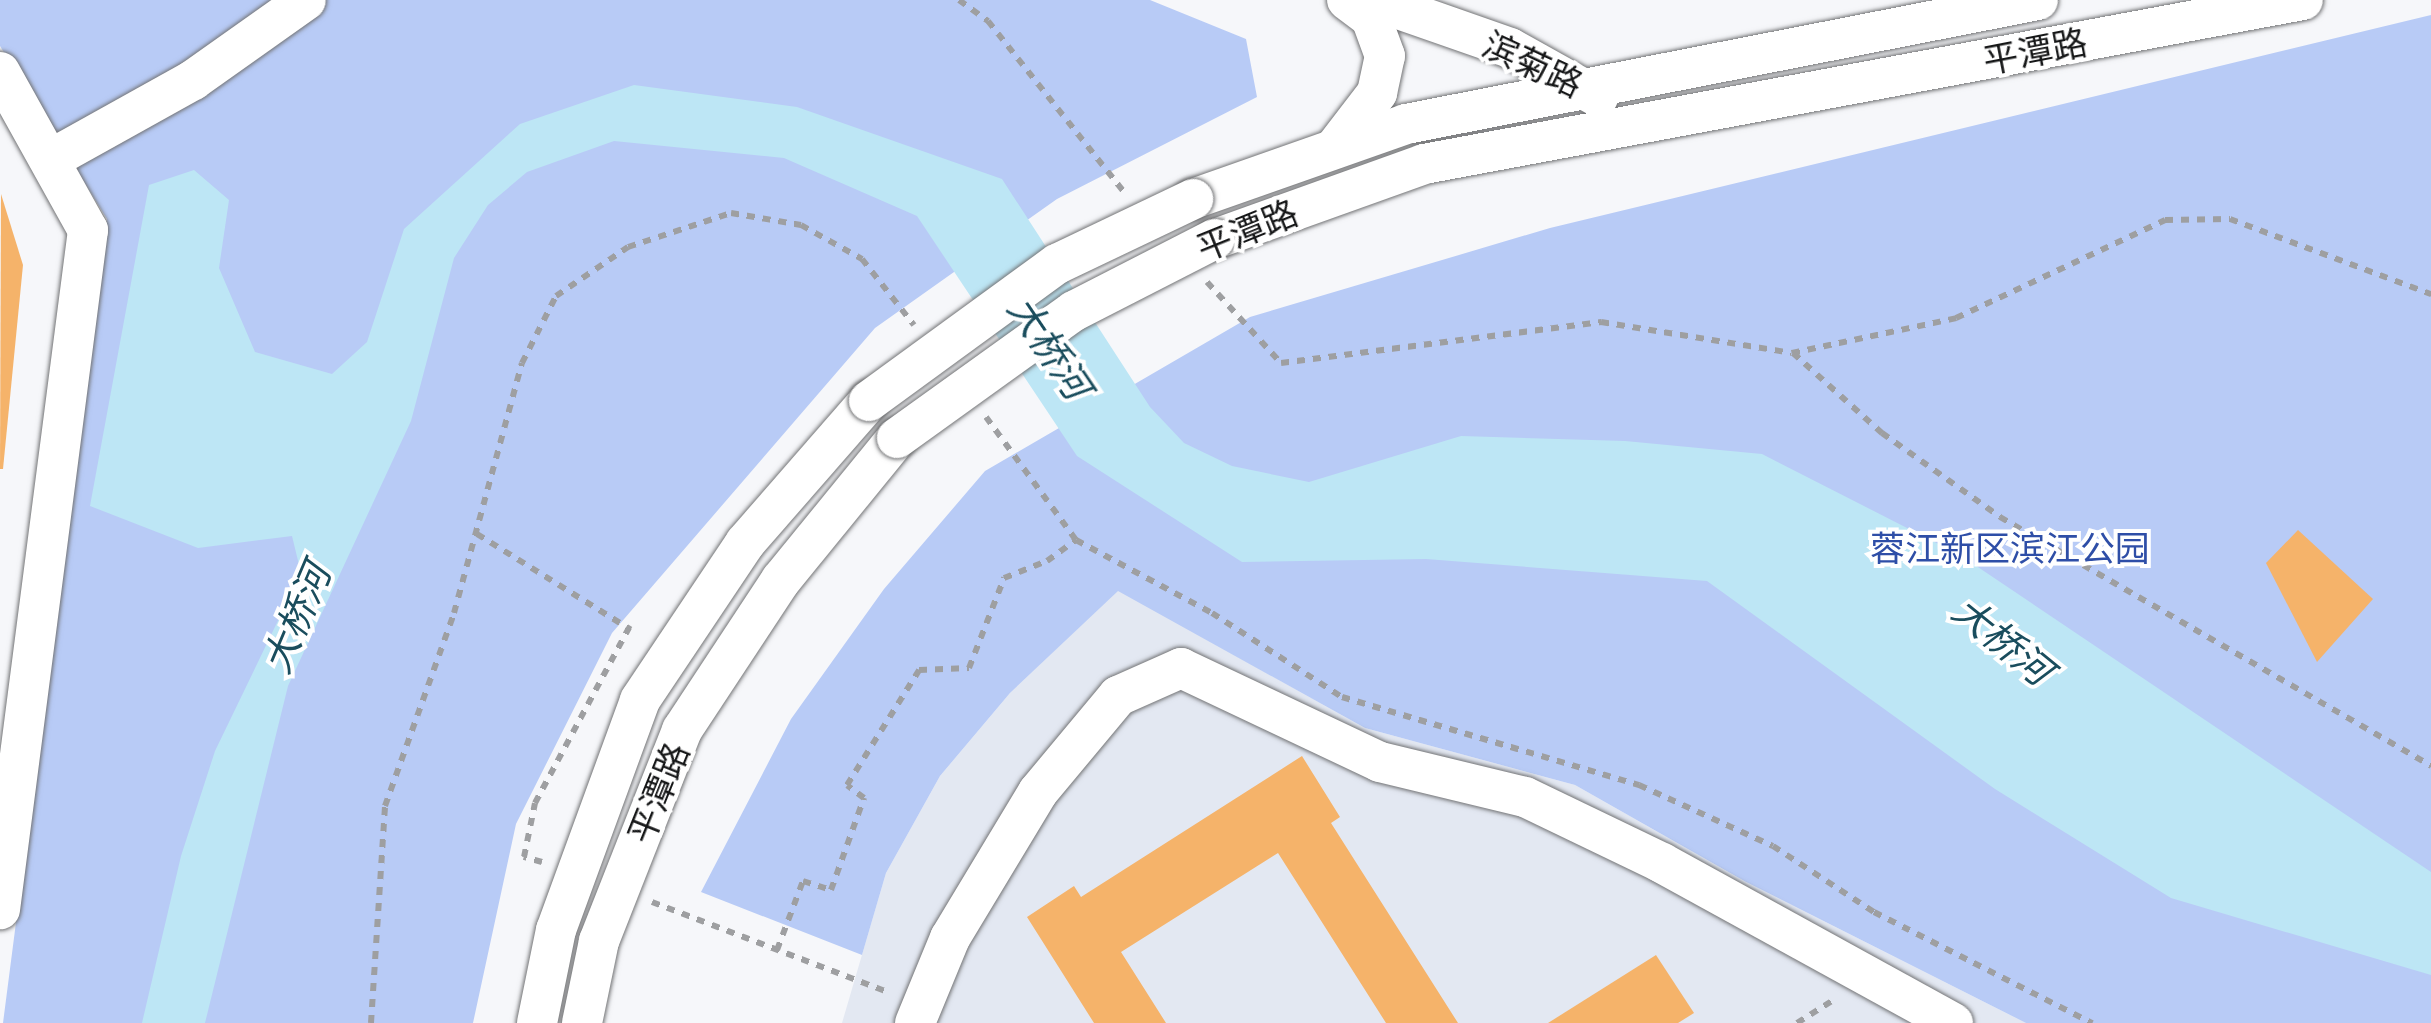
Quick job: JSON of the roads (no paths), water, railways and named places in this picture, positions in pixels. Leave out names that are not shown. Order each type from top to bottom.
[{"type":"street","points":[[53,158],[193,80],[306,0]]},
{"type":"street","points":[[1334,149],[1377,93],[1385,56],[1370,18],[1347,0]]},
{"type":"street","name":"滨菊路","points":[[1373,0],[1510,48],[1595,92],[1616,132]]},
{"type":"street","name":"平潭路","points":[[537,1023],[556,930],[640,700],[745,543],[869,401],[1057,264],[1192,199],[1406,124],[1595,92],[2038,0]]},
{"type":"street","name":"平潭路","points":[[582,1023],[599,941],[682,730],[781,580],[897,438],[1074,311],[1208,258],[1424,164],[1616,132],[2303,0]]},
{"type":"street","points":[[0,72],[53,158],[88,230],[0,909]]},
{"type":"street","points":[[918,1014],[978,887],[1038,792],[1118,696],[1181,668],[1380,762],[1525,797],[1662,863],[1952,1023]]},
{"type":"water","name":"大桥河","points":[[634,85],[797,107],[1002,179],[1150,407],[1184,443],[1232,466],[1309,482],[1461,436],[1625,441],[1762,454],[1960,555],[2431,872],[2431,975],[2171,898],[1995,789],[1707,581],[1426,559],[1242,562],[1077,456],[917,216],[784,158],[614,141],[527,172],[488,205],[454,258],[411,421],[288,686],[205,1023],[142,1023],[181,856],[215,751],[301,573],[292,536],[198,548],[90,506],[149,185],[194,170],[229,200],[219,268],[255,352],[332,374],[367,342],[404,229],[520,124]]},
{"type":"park label","name":"蓉江新区滨江公园","points":[[2010,548]]}]
